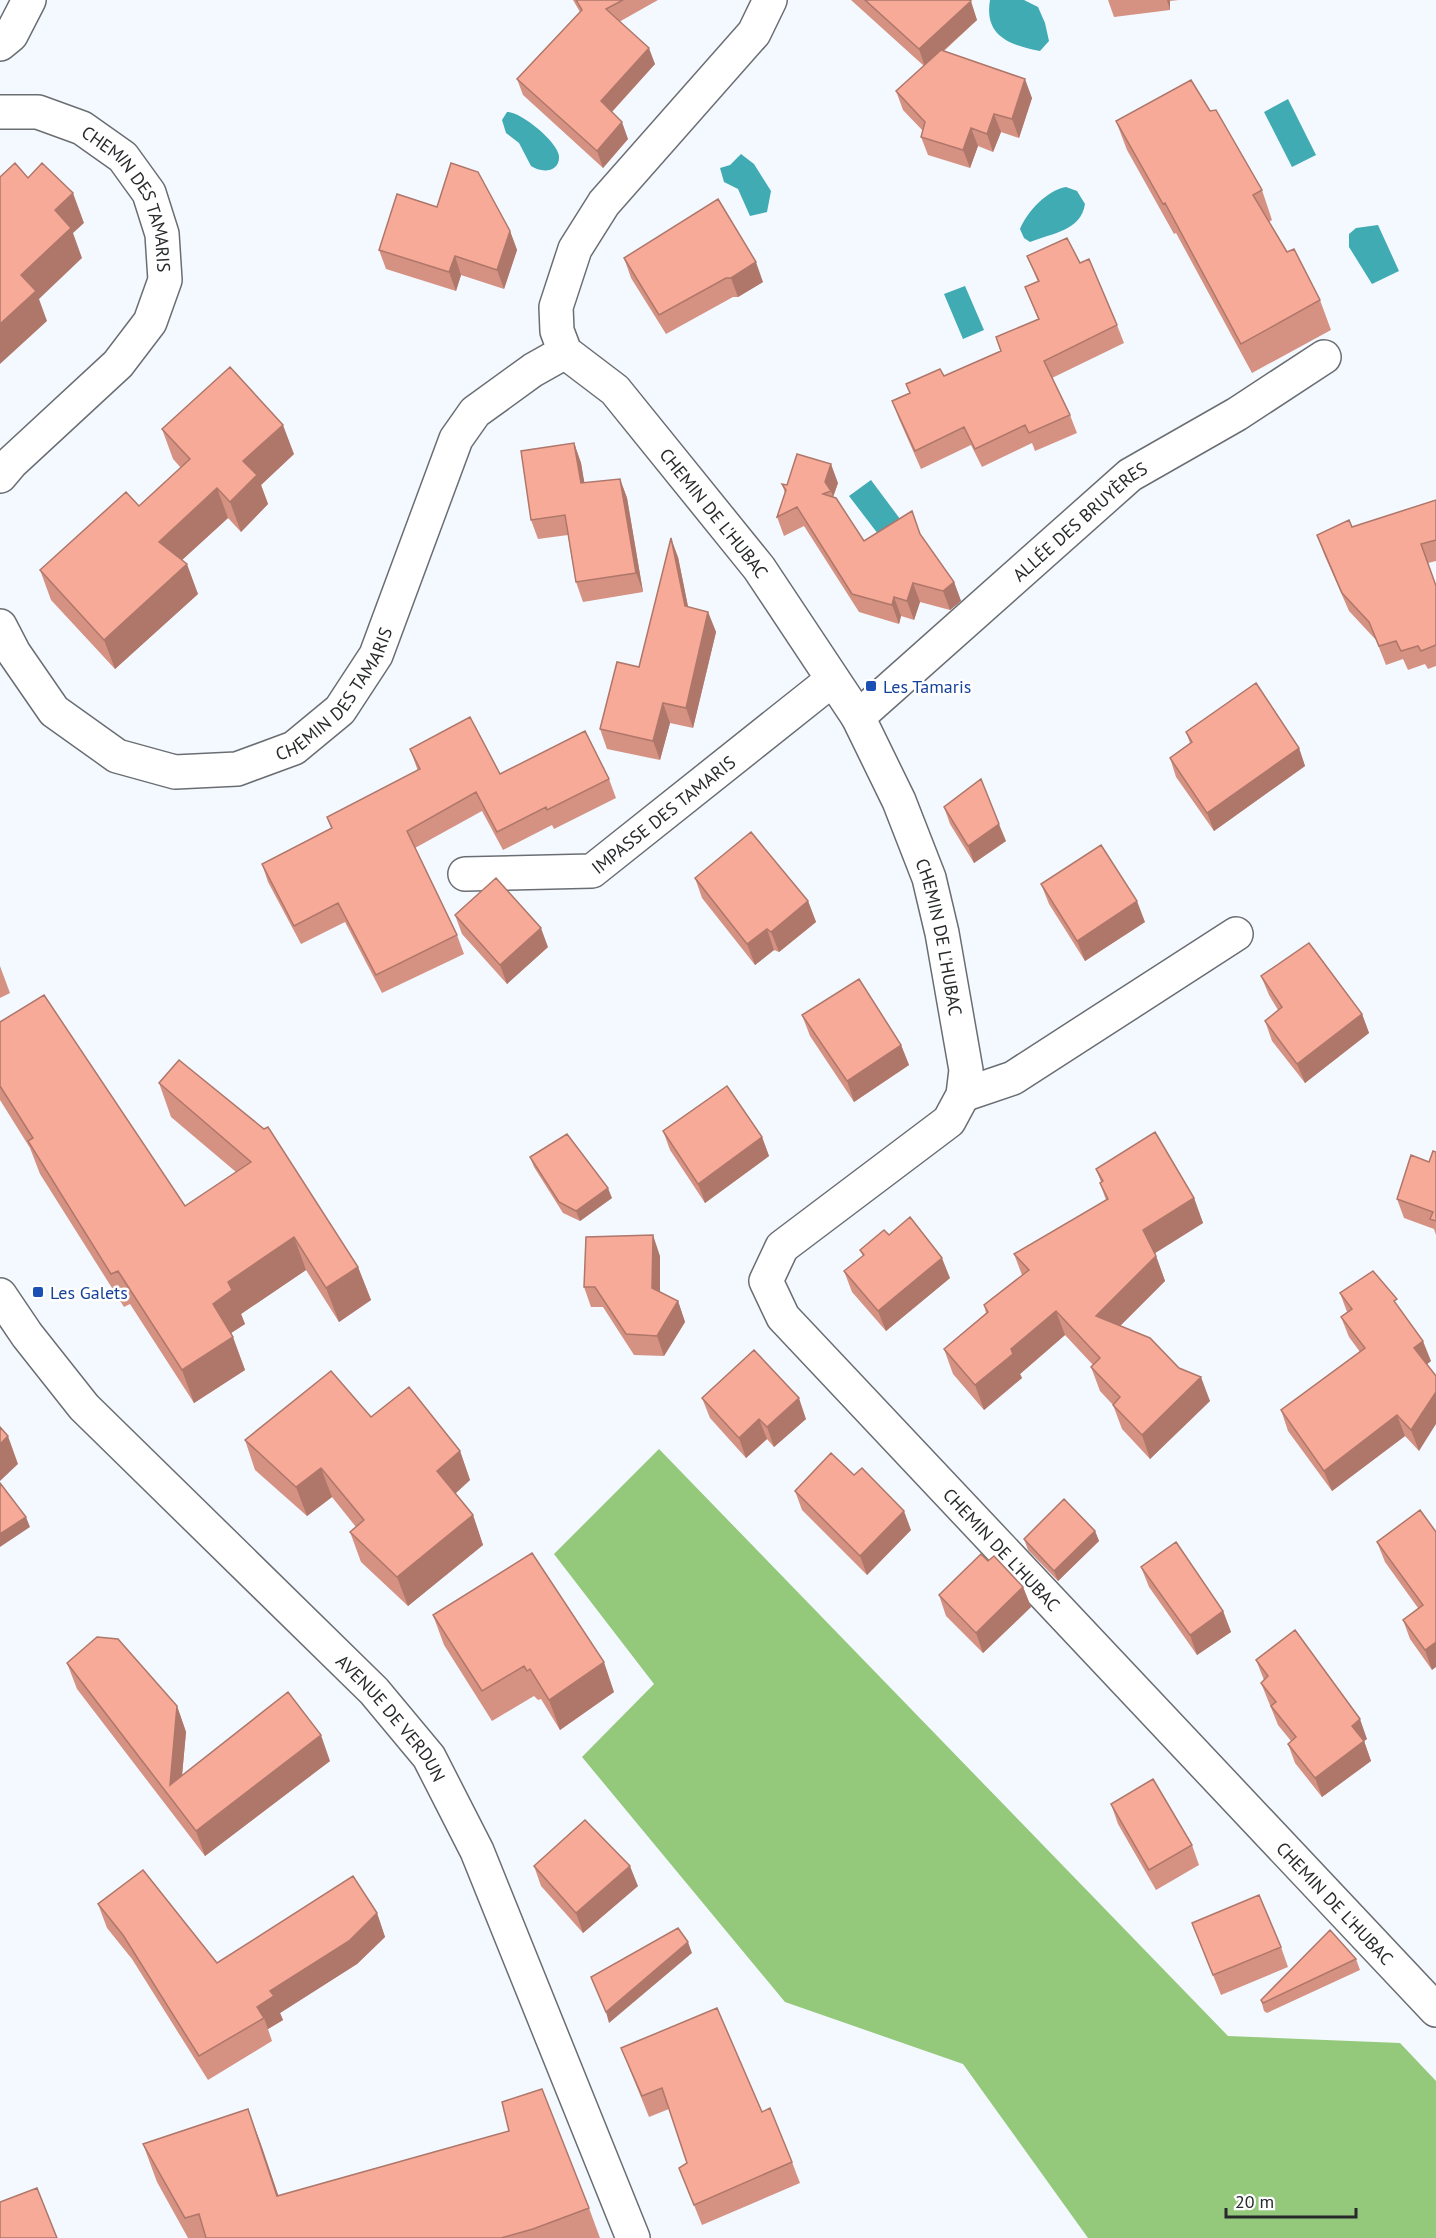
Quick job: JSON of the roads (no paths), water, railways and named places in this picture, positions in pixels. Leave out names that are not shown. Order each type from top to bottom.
[{"type":"street","points":[[0,44],[11,35],[28,0]]},
{"type":"street","points":[[565,352],[557,331],[556,308],[575,249],[603,203],[754,33],[770,0]]},
{"type":"street","name":"CHEMIN DES TAMARIS","points":[[0,112],[38,112],[82,128],[123,157],[148,193],[162,234],[165,280],[150,322],[118,364],[10,463],[0,476]]},
{"type":"street","name":"CHEMIN DES TAMARIS","points":[[0,626],[14,654],[54,711],[117,756],[175,772],[237,769],[294,748],[340,710],[376,655],[456,440],[475,412],[533,370],[565,352]]},
{"type":"street","name":"CHEMIN DE L'HUBAC","points":[[565,352],[615,390],[759,568],[858,717],[899,801],[929,878],[942,933],[966,1070],[963,1095],[949,1121],[782,1247],[766,1281],[783,1317],[1436,2010]]},
{"type":"street","name":"ALLÉE DES BRUYÈRES","points":[[858,717],[1130,475],[1237,414],[1324,357]]},
{"type":"street","name":"IMPASSE DES TAMARIS","points":[[465,874],[592,872],[832,680]]},
{"type":"street","points":[[963,1095],[1013,1078],[1236,934]]},
{"type":"street","name":"AVENUE DE VERDUN","points":[[0,1295],[84,1407],[374,1691],[429,1757],[477,1851],[633,2238]]},
{"type":"water","points":[[990,0],[1024,0],[1038,7],[1049,41],[1040,51],[1018,46],[1001,37],[991,22]]},
{"type":"water","points":[[1288,99],[1316,155],[1292,167],[1264,112]]},
{"type":"water","points":[[507,112],[520,116],[546,136],[559,156],[556,166],[549,170],[540,170],[531,166],[519,143],[506,133],[502,120]]},
{"type":"water","points":[[741,154],[754,164],[771,191],[767,212],[750,216],[738,189],[724,182],[720,168],[730,165]]},
{"type":"water","points":[[1066,187],[1077,191],[1085,204],[1078,220],[1064,230],[1030,242],[1024,238],[1020,229],[1027,216],[1045,197]]},
{"type":"water","points":[[1378,225],[1399,271],[1372,284],[1349,247],[1349,234],[1356,228]]},
{"type":"water","points":[[965,286],[984,330],[963,339],[944,294]]},
{"type":"water","points":[[871,480],[909,531],[888,547],[849,496]]},
{"type":"place","name":"Les Tamaris","points":[[871,686]]},
{"type":"place","name":"Les Galets","points":[[38,1292]]}]
